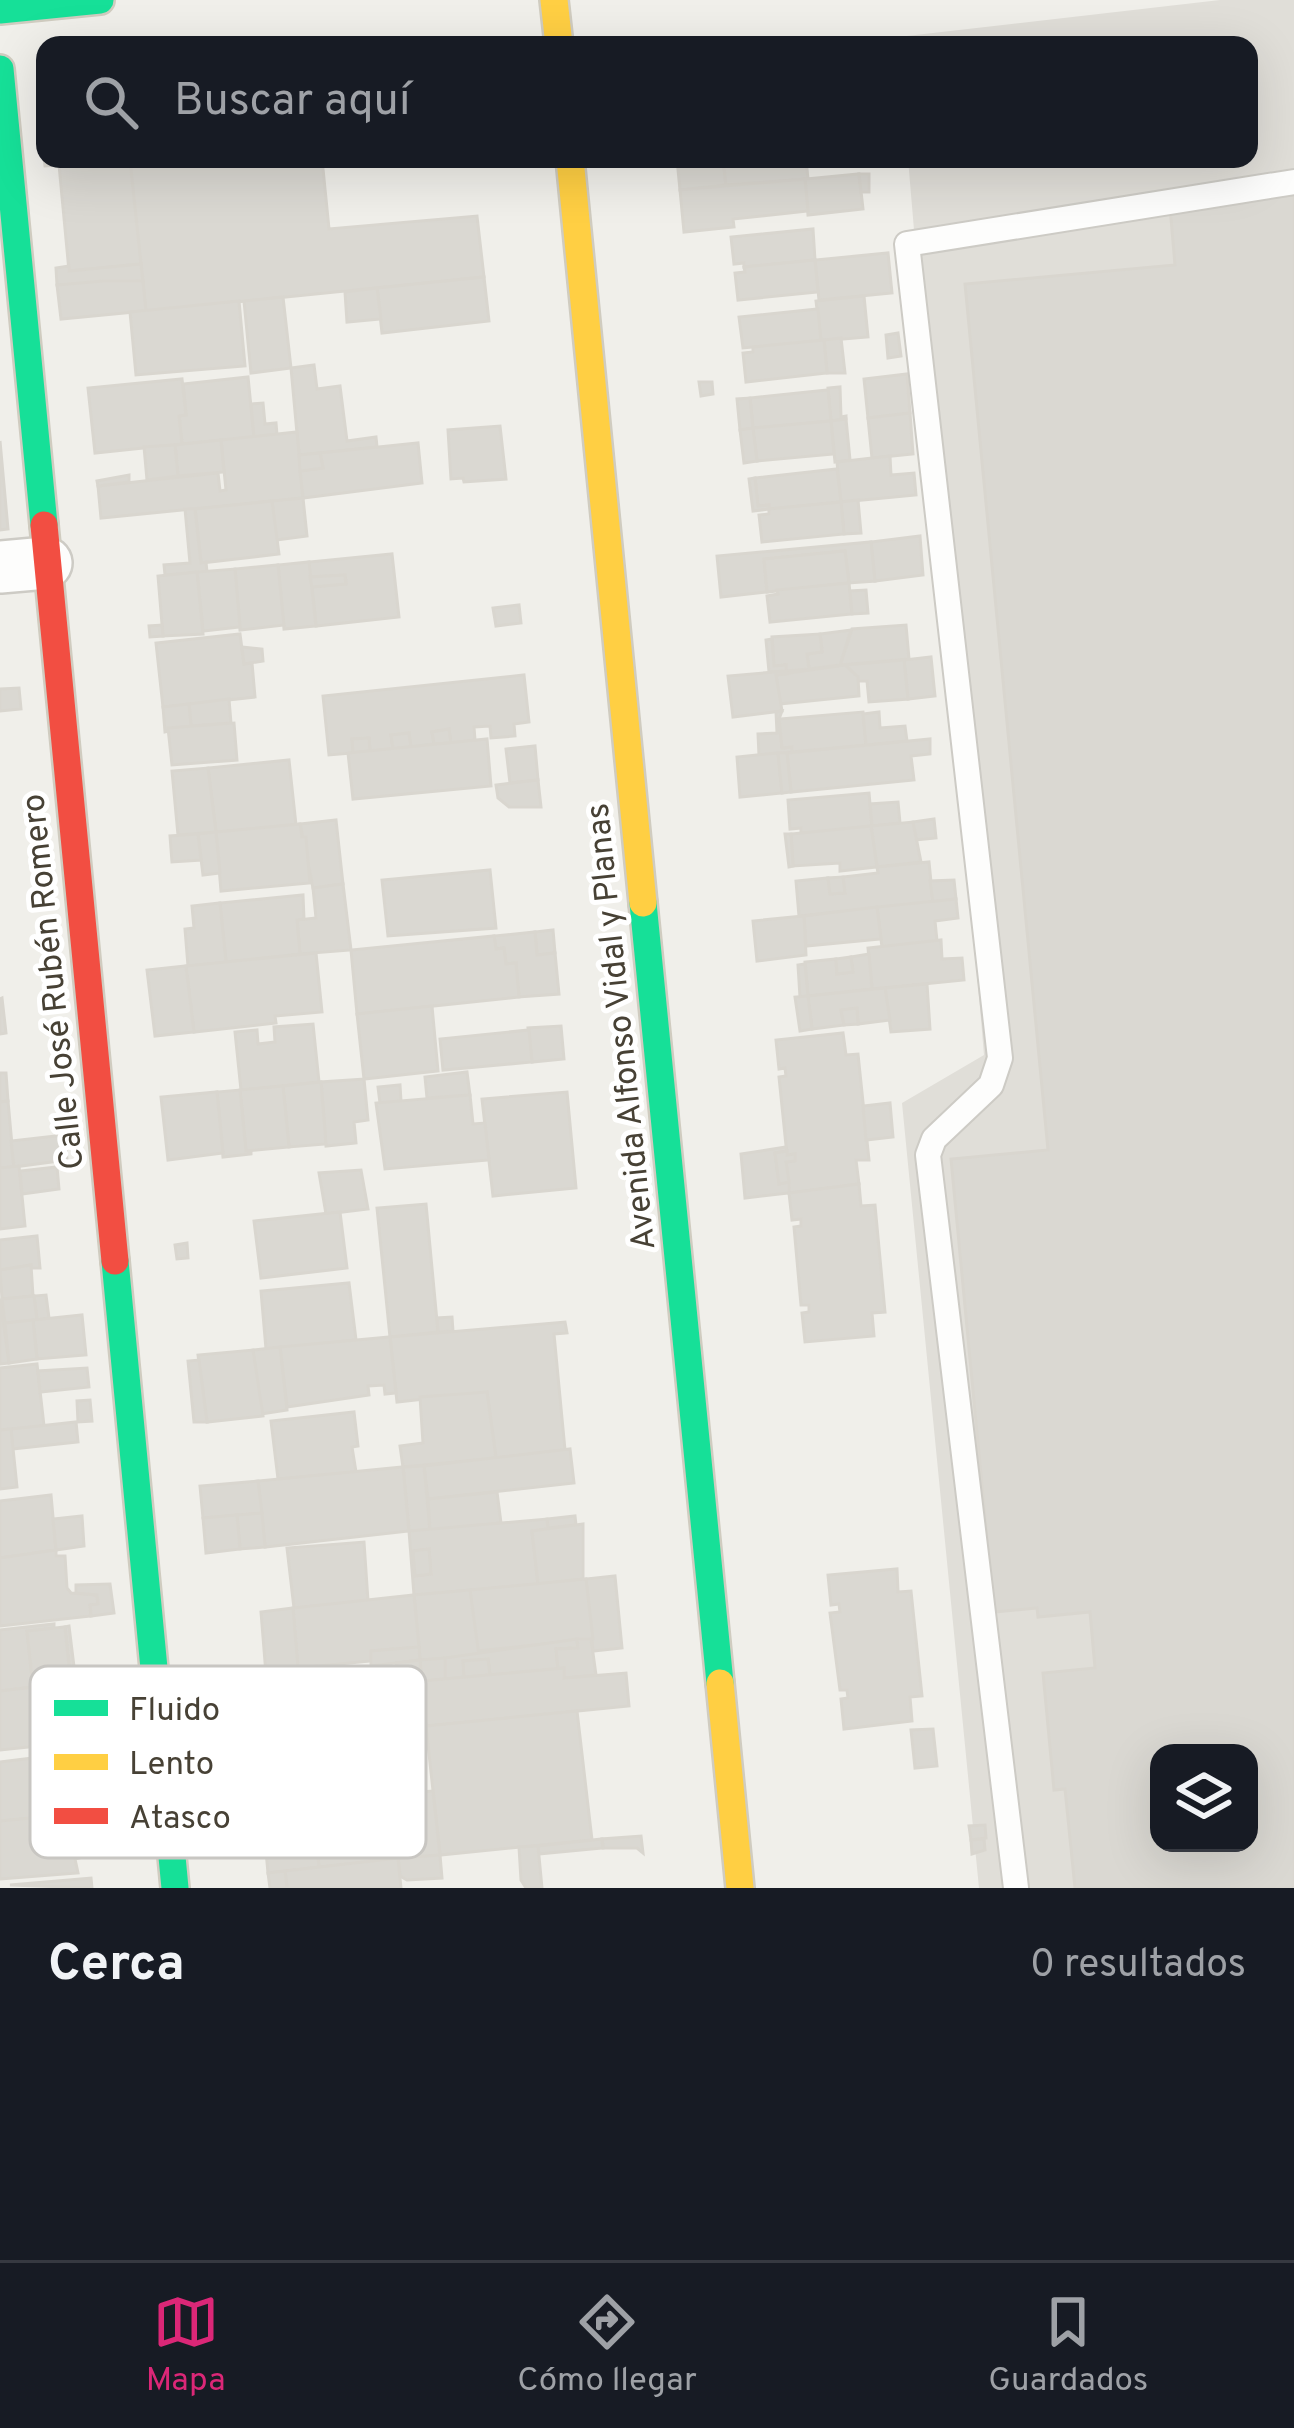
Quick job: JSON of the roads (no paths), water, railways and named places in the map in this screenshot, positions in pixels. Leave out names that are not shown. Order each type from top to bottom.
[{"type":"main road","points":[[0,10],[100,0]]},
{"type":"main road","points":[[554,0],[558,36]]},
{"type":"main road","name":"Calle José Rubén Romero","points":[[0,69],[23,565],[149,1666]]},
{"type":"main road","name":"Avenida Alfonso Vidal y Planas","points":[[571,168],[740,1888]]},
{"type":"main road","name":"Calle José Rubén Romero","points":[[172,1858],[175,1888]]},
{"type":"lane","points":[[1016,1888],[928,1155],[934,1139],[991,1085],[1000,1058],[907,244],[1294,182]]}]
